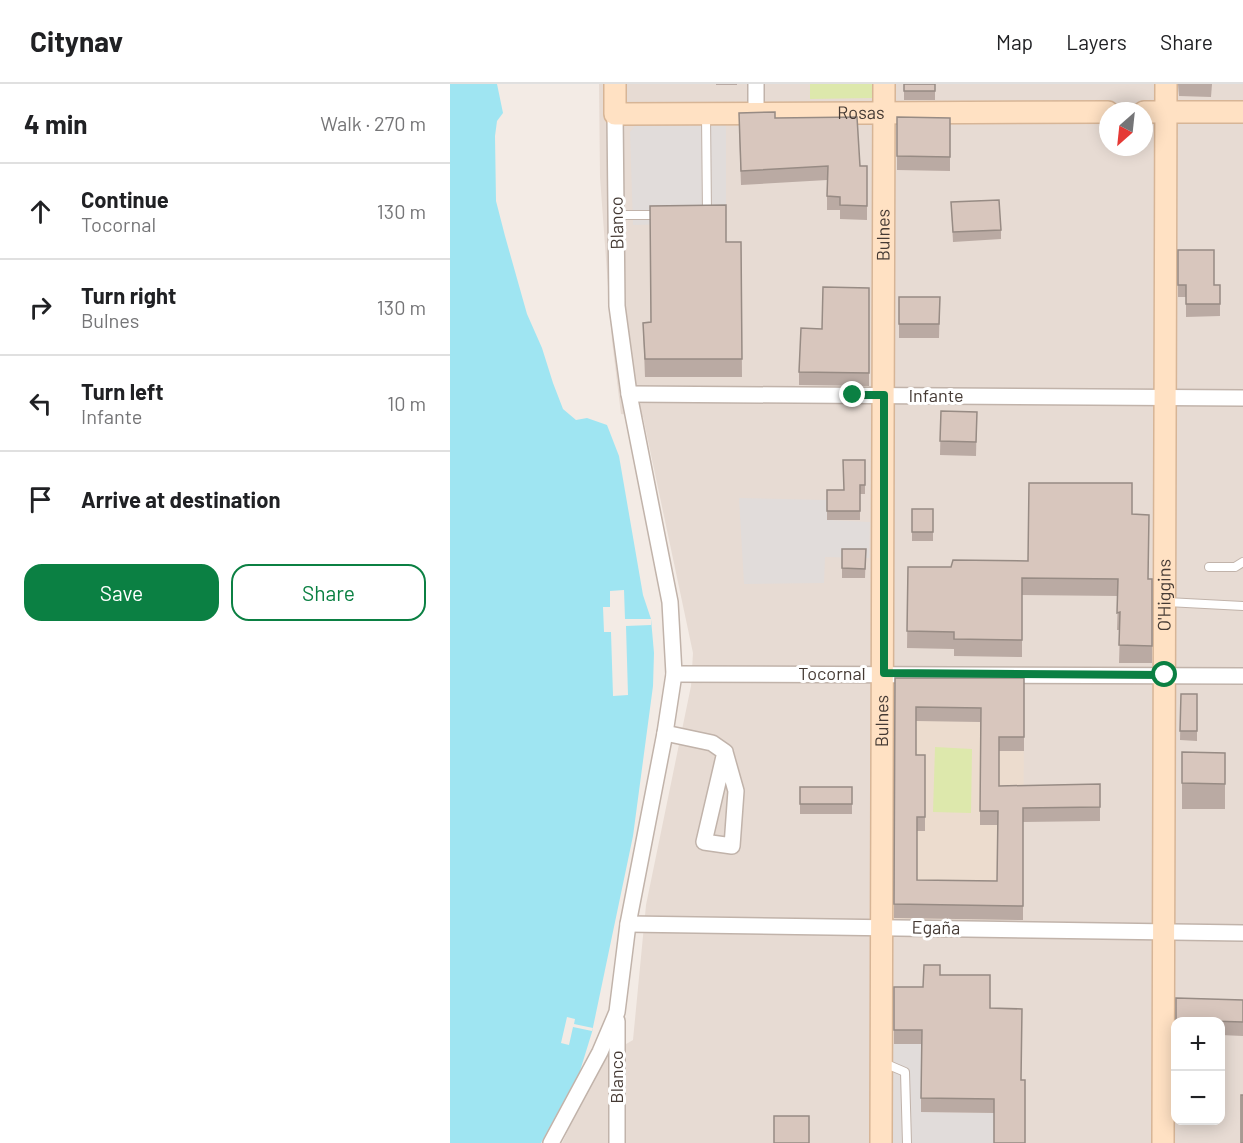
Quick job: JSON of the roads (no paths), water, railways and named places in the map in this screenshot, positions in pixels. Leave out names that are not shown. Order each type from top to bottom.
[{"type":"main road","points":[[615,84],[615,114]]},
{"type":"main road","name":"Bulnes","points":[[881,1143],[884,84]]},
{"type":"main road","name":"O'Higgins","points":[[1163,1143],[1166,84]]},
{"type":"main road","name":"Rosas","points":[[615,114],[1099,112]]},
{"type":"main road","points":[[1153,112],[1243,112]]},
{"type":"street","points":[[756,84],[756,113]]},
{"type":"street","name":"Blanco","points":[[615,114],[617,306],[629,394],[670,602],[674,674],[628,924],[617,1012],[617,1143]]},
{"type":"street","name":"Infante","points":[[629,394],[1243,398]]},
{"type":"street","name":"Tocornal","points":[[674,674],[1243,676]]},
{"type":"street","points":[[665,732],[712,742],[725,752],[736,791],[732,846],[704,842],[725,752]]},
{"type":"street","name":"Egaña","points":[[628,924],[1243,933]]},
{"type":"street","points":[[551,1143],[600,1052],[617,1012]]},
{"type":"lane","points":[[697,215],[707,215],[706,114]]},
{"type":"lane","points":[[616,215],[669,215]]},
{"type":"lane","points":[[1209,567],[1235,567],[1243,562]]},
{"type":"lane","points":[[1165,602],[1243,606]]},
{"type":"lane","points":[[882,1062],[905,1072],[907,1143]]},
{"type":"water","points":[[450,84],[497,84],[503,113],[497,121],[495,136],[496,201],[505,236],[527,314],[542,348],[563,409],[576,420],[587,418],[607,425],[619,456],[643,595],[651,619],[654,653],[653,686],[633,836],[592,1032],[580,1071],[541,1143],[450,1143]]}]
